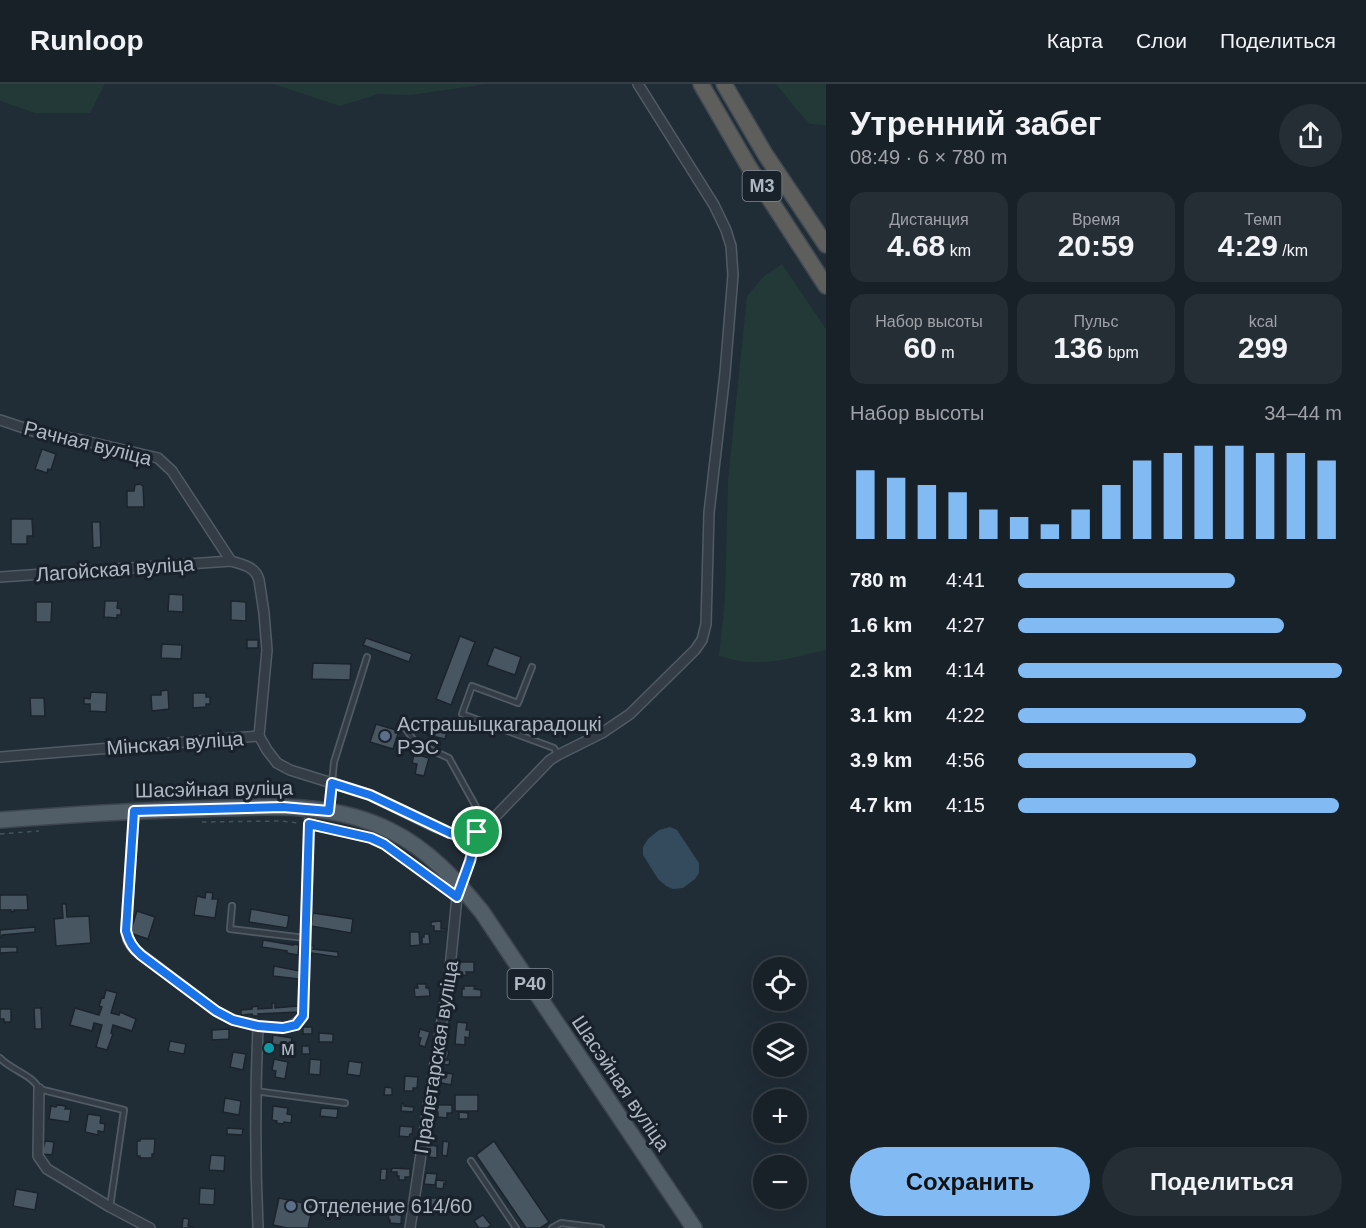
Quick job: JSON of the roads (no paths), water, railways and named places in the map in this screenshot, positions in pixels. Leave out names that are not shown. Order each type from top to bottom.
[{"type":"highway","name":"М3","points":[[701,84],[749,167],[826,286]]},
{"type":"highway","name":"М3","points":[[724,84],[765,154],[826,245]]},
{"type":"main road","name":"Шасэйная вуліца","points":[[0,820],[134,811],[283,807],[309,817],[329,811],[357,817],[392,831],[425,853],[459,891],[482,912],[694,1228]]},
{"type":"street","points":[[481,830],[502,811],[544,765],[558,755],[602,733],[630,714],[695,650],[702,640],[706,624],[709,513],[725,373],[733,275],[731,246],[714,205],[638,84]]},
{"type":"street","name":"Рачная вуліца","points":[[0,420],[33,431],[158,458],[172,471],[231,561]]},
{"type":"street","points":[[231,561],[251,567],[258,575],[261,589],[267,650],[259,736]]},
{"type":"street","name":"Лагойская вуліца","points":[[0,577],[231,561]]},
{"type":"street","name":"Мінская вуліца","points":[[0,757],[259,736],[277,763],[290,770],[370,795],[450,833],[466,837],[481,830]]},
{"type":"street","points":[[329,811],[332,783]]},
{"type":"street","points":[[134,811],[126,931],[133,948],[216,1011],[233,1020],[258,1026],[283,1028],[296,1025],[303,1016],[309,817]]},
{"type":"street","name":"Пралетарская вуліца","points":[[410,1228],[430,1087],[449,978],[459,891]]},
{"type":"street","points":[[258,1026],[255,1091],[255,1175],[258,1228]]},
{"type":"street","points":[[39,1089],[38,1156],[41,1162],[47,1169],[110,1208],[150,1228]]},
{"type":"lane","points":[[332,783],[334,762],[367,657]]},
{"type":"lane","points":[[532,667],[518,703],[472,686],[462,714],[554,748],[558,755]]},
{"type":"lane","points":[[402,724],[416,742],[449,758],[480,814],[481,830]]},
{"type":"lane","points":[[232,906],[230,929],[305,938]]},
{"type":"lane","points":[[0,1059],[9,1067],[36,1082],[39,1089],[124,1110],[110,1208]]},
{"type":"lane","points":[[255,1091],[345,1103]]},
{"type":"lane","points":[[471,1161],[516,1228]]},
{"type":"lane","points":[[552,1228],[561,1222],[601,1228]]},
{"type":"water","points":[[670,827],[677,830],[699,863],[699,873],[683,888],[673,889],[666,886],[658,879],[643,855],[643,847],[648,839],[659,830]]},
{"type":"place","name":"Астрашыцкагарадоцкі РЭС","points":[[385,736]]},
{"type":"place","name":"м","points":[[269,1048]]},
{"type":"place","name":"Отделение 614/60","points":[[291,1206]]}]
